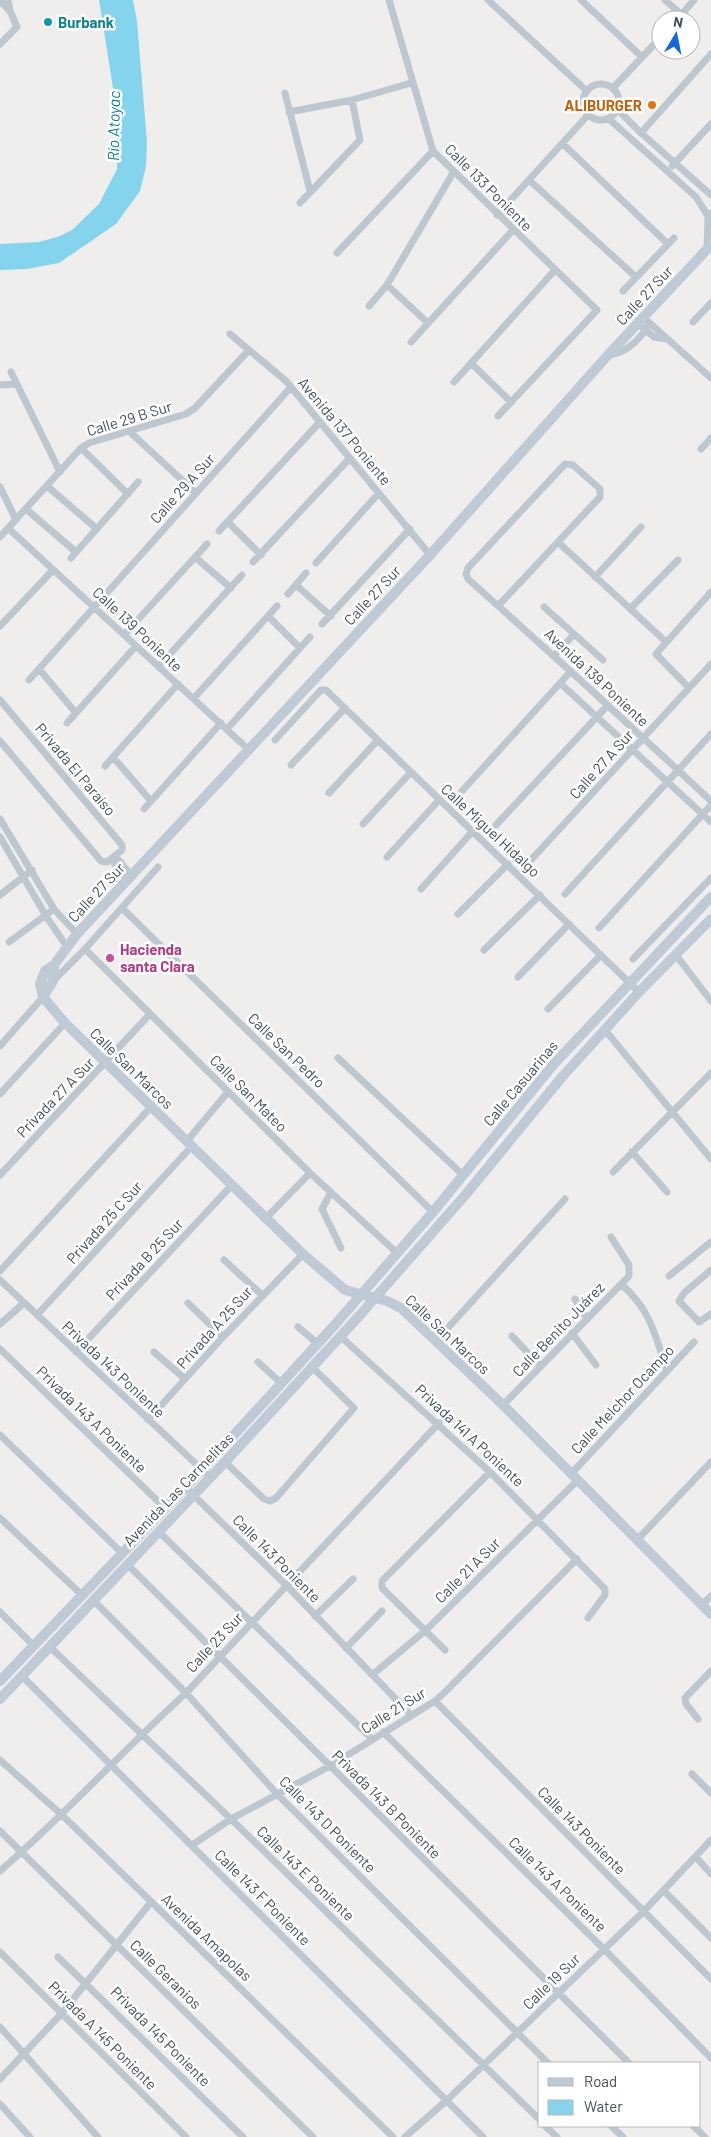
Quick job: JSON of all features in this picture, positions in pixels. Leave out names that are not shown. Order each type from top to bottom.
[{"type":"street","points":[[0,44],[17,27],[10,11],[8,0]]},
{"type":"street","name":"Calle 133 Poniente","points":[[389,0],[411,83],[433,151],[596,310],[511,402]]},
{"type":"street","points":[[488,0],[587,91]]},
{"type":"street","points":[[581,0],[642,57]]},
{"type":"street","points":[[666,0],[674,10]]},
{"type":"street","points":[[685,10],[694,0]]},
{"type":"street","points":[[0,1],[10,11]]},
{"type":"street","points":[[613,88],[651,48]]},
{"type":"street","points":[[640,134],[711,54]]},
{"type":"street","points":[[289,112],[352,100],[411,83]]},
{"type":"street","points":[[599,84],[613,88],[619,98],[618,110],[609,119],[598,120],[588,115],[583,101],[587,91],[599,84]]},
{"type":"street","points":[[285,93],[310,191]]},
{"type":"street","points":[[300,203],[360,140],[352,100]]},
{"type":"street","points":[[618,110],[640,134],[711,195]]},
{"type":"street","points":[[498,215],[588,115]]},
{"type":"street","points":[[609,119],[696,197],[710,215],[709,247]]},
{"type":"street","points":[[666,171],[711,125]]},
{"type":"street","points":[[563,144],[668,244]]},
{"type":"street","points":[[337,253],[433,151]]},
{"type":"street","points":[[369,306],[387,285],[453,172]]},
{"type":"street","points":[[529,180],[636,277]]},
{"type":"street","points":[[411,342],[514,230]]},
{"type":"street","points":[[623,290],[674,238]]},
{"type":"street","name":"Calle 27 Sur","points":[[43,997],[41,979],[77,934],[430,555],[608,355],[644,323],[709,247]]},
{"type":"street","points":[[454,382],[555,270]]},
{"type":"street","points":[[387,285],[428,323]]},
{"type":"street","points":[[693,322],[710,307]]},
{"type":"street","points":[[644,323],[667,339],[711,378]]},
{"type":"street","name":"Avenida 137 Poniente","points":[[230,334],[291,387],[430,555]]},
{"type":"street","name":"Calle 29 B Sur","points":[[0,537],[81,448],[186,414],[195,408],[249,350]]},
{"type":"street","points":[[471,362],[511,402],[498,416]]},
{"type":"street","points":[[11,372],[60,472]]},
{"type":"street","points":[[0,385],[17,384]]},
{"type":"street","name":"Calle 29 A Sur","points":[[29,680],[291,387]]},
{"type":"street","points":[[219,531],[320,422]]},
{"type":"street","points":[[130,432],[196,493]]},
{"type":"street","points":[[701,448],[711,438]]},
{"type":"street","points":[[81,448],[128,494]]},
{"type":"street","points":[[253,562],[350,458]]},
{"type":"street","name":"Avenida 139 Poniente","points":[[558,542],[602,493],[573,465],[565,464],[468,568],[466,574],[468,579],[608,705],[711,803]]},
{"type":"street","points":[[71,558],[138,482]]},
{"type":"street","points":[[47,486],[96,529]]},
{"type":"street","points":[[0,487],[16,520]]},
{"type":"street","points":[[316,563],[379,493]]},
{"type":"street","points":[[26,509],[76,552]]},
{"type":"street","points":[[228,522],[262,554]]},
{"type":"street","points":[[595,577],[641,527]]},
{"type":"street","name":"Calle 139 Poniente","points":[[8,528],[249,750]]},
{"type":"street","points":[[322,624],[410,529]]},
{"type":"street","points":[[498,606],[558,542],[665,641]]},
{"type":"street","points":[[124,635],[207,544]]},
{"type":"street","points":[[195,557],[231,588]]},
{"type":"street","points":[[630,609],[678,560]]},
{"type":"street","points":[[0,626],[53,570]]},
{"type":"street","points":[[288,594],[306,574]]},
{"type":"street","points":[[158,666],[242,575]]},
{"type":"street","points":[[296,585],[331,616]]},
{"type":"street","points":[[688,688],[657,657],[657,650],[711,592]]},
{"type":"street","points":[[194,698],[277,606]]},
{"type":"street","points":[[544,607],[603,660]]},
{"type":"street","points":[[268,616],[300,648]]},
{"type":"street","points":[[554,656],[574,634]]},
{"type":"street","points":[[144,809],[310,637]]},
{"type":"street","points":[[67,722],[136,646]]},
{"type":"street","name":"Calle 27 A Sur","points":[[531,860],[711,664]]},
{"type":"street","points":[[38,669],[76,712]]},
{"type":"street","points":[[462,791],[571,671]]},
{"type":"street","name":"Avenida 139 Poniente","points":[[560,683],[711,822]]},
{"type":"street","points":[[105,766],[178,684]]},
{"type":"street","name":"Calle Miguel Hidalgo","points":[[275,740],[324,689],[640,992]]},
{"type":"street","name":"Privada El Paraíso","points":[[0,700],[122,845],[122,850],[113,857]]},
{"type":"street","points":[[496,825],[608,705]]},
{"type":"street","points":[[291,765],[345,708]]},
{"type":"street","points":[[565,894],[711,734]]},
{"type":"street","points":[[329,793],[378,740]]},
{"type":"street","points":[[0,741],[101,861],[107,862],[113,857],[130,878]]},
{"type":"street","points":[[113,757],[151,801]]},
{"type":"street","points":[[364,824],[410,772]]},
{"type":"street","points":[[388,857],[439,800]]},
{"type":"street","points":[[598,928],[711,803]]},
{"type":"street","points":[[0,819],[54,909],[77,934]]},
{"type":"street","points":[[7,828],[0,836],[46,916],[67,947]]},
{"type":"street","points":[[421,889],[472,832]]},
{"type":"street","points":[[458,914],[508,864]]},
{"type":"street","points":[[0,1046],[43,997],[53,981],[85,949],[158,867]]},
{"type":"street","points":[[0,895],[32,870]]},
{"type":"street","points":[[633,959],[711,878]]},
{"type":"street","points":[[484,950],[540,895]]},
{"type":"street","name":"Calle Casuarinas","points":[[360,1295],[433,1212],[553,1065],[711,898]]},
{"type":"street","name":"Calle San Pedro","points":[[122,908],[433,1212]]},
{"type":"street","points":[[9,942],[54,909]]},
{"type":"street","name":"Calle Casuarinas","points":[[375,1298],[467,1193],[562,1077],[640,992],[711,919]]},
{"type":"street","points":[[518,977],[569,924]]},
{"type":"street","name":"Calle San Mateo","points":[[85,949],[310,1173],[397,1253]]},
{"type":"street","points":[[548,1009],[601,955]]},
{"type":"street","points":[[676,955],[711,1001]]},
{"type":"street","points":[[53,981],[54,965]]},
{"type":"street","name":"Calle San Marcos","points":[[43,997],[65,1023],[303,1254],[345,1290],[375,1298],[401,1308],[638,1539],[711,1614]]},
{"type":"street","name":"Privada 27 A Sur","points":[[0,1175],[150,1014]]},
{"type":"street","points":[[0,1094],[65,1023]]},
{"type":"street","points":[[605,1030],[711,1158]]},
{"type":"street","points":[[338,1058],[463,1175]]},
{"type":"street","points":[[612,1172],[711,1073]]},
{"type":"street","name":"Privada 25 C Sur","points":[[37,1315],[189,1144],[228,1092]]},
{"type":"street","points":[[0,1271],[151,1107]]},
{"type":"street","points":[[632,1152],[667,1192]]},
{"type":"street","points":[[266,1218],[310,1173]]},
{"type":"street","name":"Privada B 25 Sur","points":[[76,1352],[232,1185]]},
{"type":"street","points":[[331,1192],[322,1209],[341,1248]]},
{"type":"street","points":[[436,1341],[565,1199]]},
{"type":"street","name":"Calle Benito Juárez","points":[[503,1406],[621,1284],[631,1270],[612,1237]]},
{"type":"street","points":[[669,1276],[711,1242]]},
{"type":"street","name":"Privada A 25 Sur","points":[[148,1420],[262,1295],[303,1254]]},
{"type":"street","points":[[224,1260],[262,1295]]},
{"type":"street","points":[[711,1270],[684,1293],[680,1301],[699,1322],[711,1314]]},
{"type":"street","name":"Privada 143 Poniente","points":[[0,1280],[201,1471],[210,1477]]},
{"type":"street","points":[[621,1284],[642,1304],[658,1339],[667,1371]]},
{"type":"street","name":"Avenida Las Carmelitas","points":[[0,1681],[201,1471],[360,1295]]},
{"type":"street","name":"Avenida Las Carmelitas","points":[[0,1699],[194,1495],[375,1298]]},
{"type":"street","points":[[575,1298],[587,1318]]},
{"type":"street","points":[[0,1324],[24,1303]]},
{"type":"street","points":[[188,1303],[223,1337]]},
{"type":"street","points":[[298,1328],[317,1344]]},
{"type":"street","points":[[572,1333],[596,1365]]},
{"type":"street","name":"Privada 141 A Poniente","points":[[340,1336],[439,1423],[577,1559],[606,1592],[588,1618]]},
{"type":"street","points":[[512,1336],[540,1366]]},
{"type":"street","name":"Calle Melchor Ocampo","points":[[574,1476],[694,1342]]},
{"type":"street","name":"Privada 143 A Poniente","points":[[0,1349],[165,1508]]},
{"type":"street","points":[[154,1352],[185,1379]]},
{"type":"street","points":[[258,1362],[281,1383]]},
{"type":"street","points":[[224,1462],[264,1499],[270,1501],[276,1498],[354,1408],[312,1366]]},
{"type":"street","name":"Calle 23 Sur","points":[[0,1871],[62,1815],[142,1734],[186,1693],[218,1657],[288,1587],[439,1423]]},
{"type":"street","points":[[0,1435],[122,1553]]},
{"type":"street","points":[[638,1539],[711,1462]]},
{"type":"street","points":[[445,1650],[382,1588],[382,1580],[490,1472]]},
{"type":"street","name":"Calle 21 A Sur","points":[[372,1675],[426,1630],[538,1519],[574,1476]]},
{"type":"street","name":"Calle 143 Poniente","points":[[185,1487],[288,1587],[411,1714]]},
{"type":"street","points":[[0,1518],[82,1595]]},
{"type":"street","points":[[159,1532],[372,1740]]},
{"type":"street","name":"Calle 21 Sur","points":[[192,1845],[231,1819],[330,1766],[435,1700],[577,1559]]},
{"type":"street","name":"Privada 143 B Poniente","points":[[127,1564],[557,1994],[628,2062]]},
{"type":"street","points":[[315,1616],[353,1579]]},
{"type":"street","points":[[702,1605],[711,1596]]},
{"type":"street","name":"Calle 143 D Poniente","points":[[93,1600],[186,1693],[278,1795],[547,2062]]},
{"type":"street","points":[[346,1648],[382,1611]]},
{"type":"street","points":[[0,1612],[34,1646]]},
{"type":"street","name":"Calle 143 E Poniente","points":[[50,1647],[231,1819],[538,2118]]},
{"type":"street","points":[[698,1719],[686,1704],[685,1698],[711,1671]]},
{"type":"street","name":"Calle 143 F Poniente","points":[[22,1676],[483,2137]]},
{"type":"street","name":"Calle 143 Poniente","points":[[435,1700],[711,1979]]},
{"type":"street","name":"Calle 143 A Poniente","points":[[383,1732],[604,1949],[711,2058]]},
{"type":"street","name":"Avenida Amapolas","points":[[0,1760],[62,1815],[393,2137]]},
{"type":"street","points":[[692,1774],[711,1793]]},
{"type":"street","name":"Calle Geranios","points":[[0,1831],[313,2137]]},
{"type":"street","name":"Calle 19 Sur","points":[[405,2137],[446,2101],[643,1912],[711,1840]]},
{"type":"street","points":[[696,1857],[711,1874]]},
{"type":"street","points":[[664,1891],[711,1938]]},
{"type":"street","points":[[0,2079],[62,2013],[151,1902]]},
{"type":"street","name":"Privada A 145 Poniente","points":[[0,1952],[186,2137]]},
{"type":"street","name":"Privada 145 Poniente","points":[[58,1956],[243,2137]]},
{"type":"street","points":[[0,2027],[98,2137]]},
{"type":"street","points":[[0,2104],[30,2137]]},
{"type":"street","points":[[546,2127],[557,2137]]},
{"type":"street","points":[[612,2127],[622,2137]]},
{"type":"street","points":[[694,2127],[705,2137]]},
{"type":"water","points":[[99,0],[133,0],[137,21],[147,142],[146,166],[140,191],[116,224],[59,263],[27,269],[0,270],[0,244],[39,242],[60,236],[72,230],[99,204],[117,169],[117,113]]},
{"type":"place","name":"Burbank","points":[[48,22]]},
{"type":"place","name":"ALIBURGER","points":[[652,105]]},
{"type":"place","name":"Hacienda santa Clara","points":[[110,958]]},
{"type":"water label","name":"Río Atoyac","points":[[113,126]]}]
